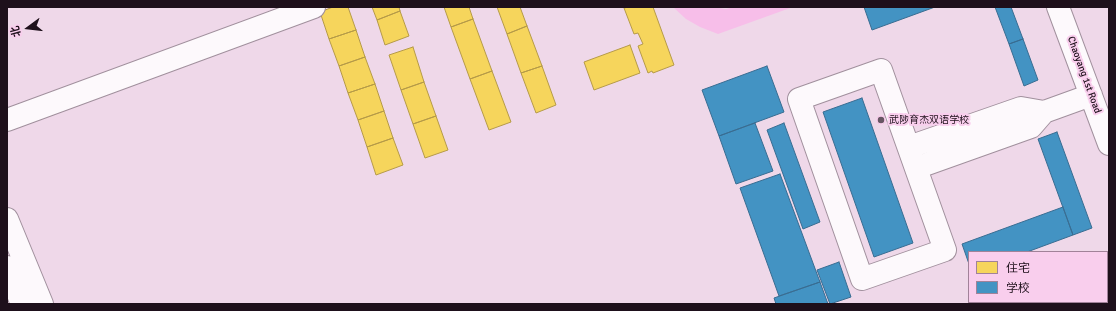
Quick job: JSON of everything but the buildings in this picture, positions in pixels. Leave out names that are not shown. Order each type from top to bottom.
[{"type":"street","points":[[7,120],[314,7]]},
{"type":"street","name":"Chaoyang 1st Road","points":[[1058,7],[1109,144]]},
{"type":"street","points":[[882,70],[908,147],[945,250],[862,279],[799,99],[882,70]]},
{"type":"street","points":[[916,168],[1031,127],[1044,112],[1091,95]]},
{"type":"street","points":[[908,147],[1021,108],[1044,112]]},
{"type":"street","points":[[7,219],[42,304]]},
{"type":"street","points":[[7,267],[22,304]]},
{"type":"shaded area","points":[[673,7],[712,7],[726,9],[733,7],[793,7],[718,34],[700,27],[686,19]]},
{"type":"place","name":"武陟育杰双语学校","points":[[881,120]]}]
